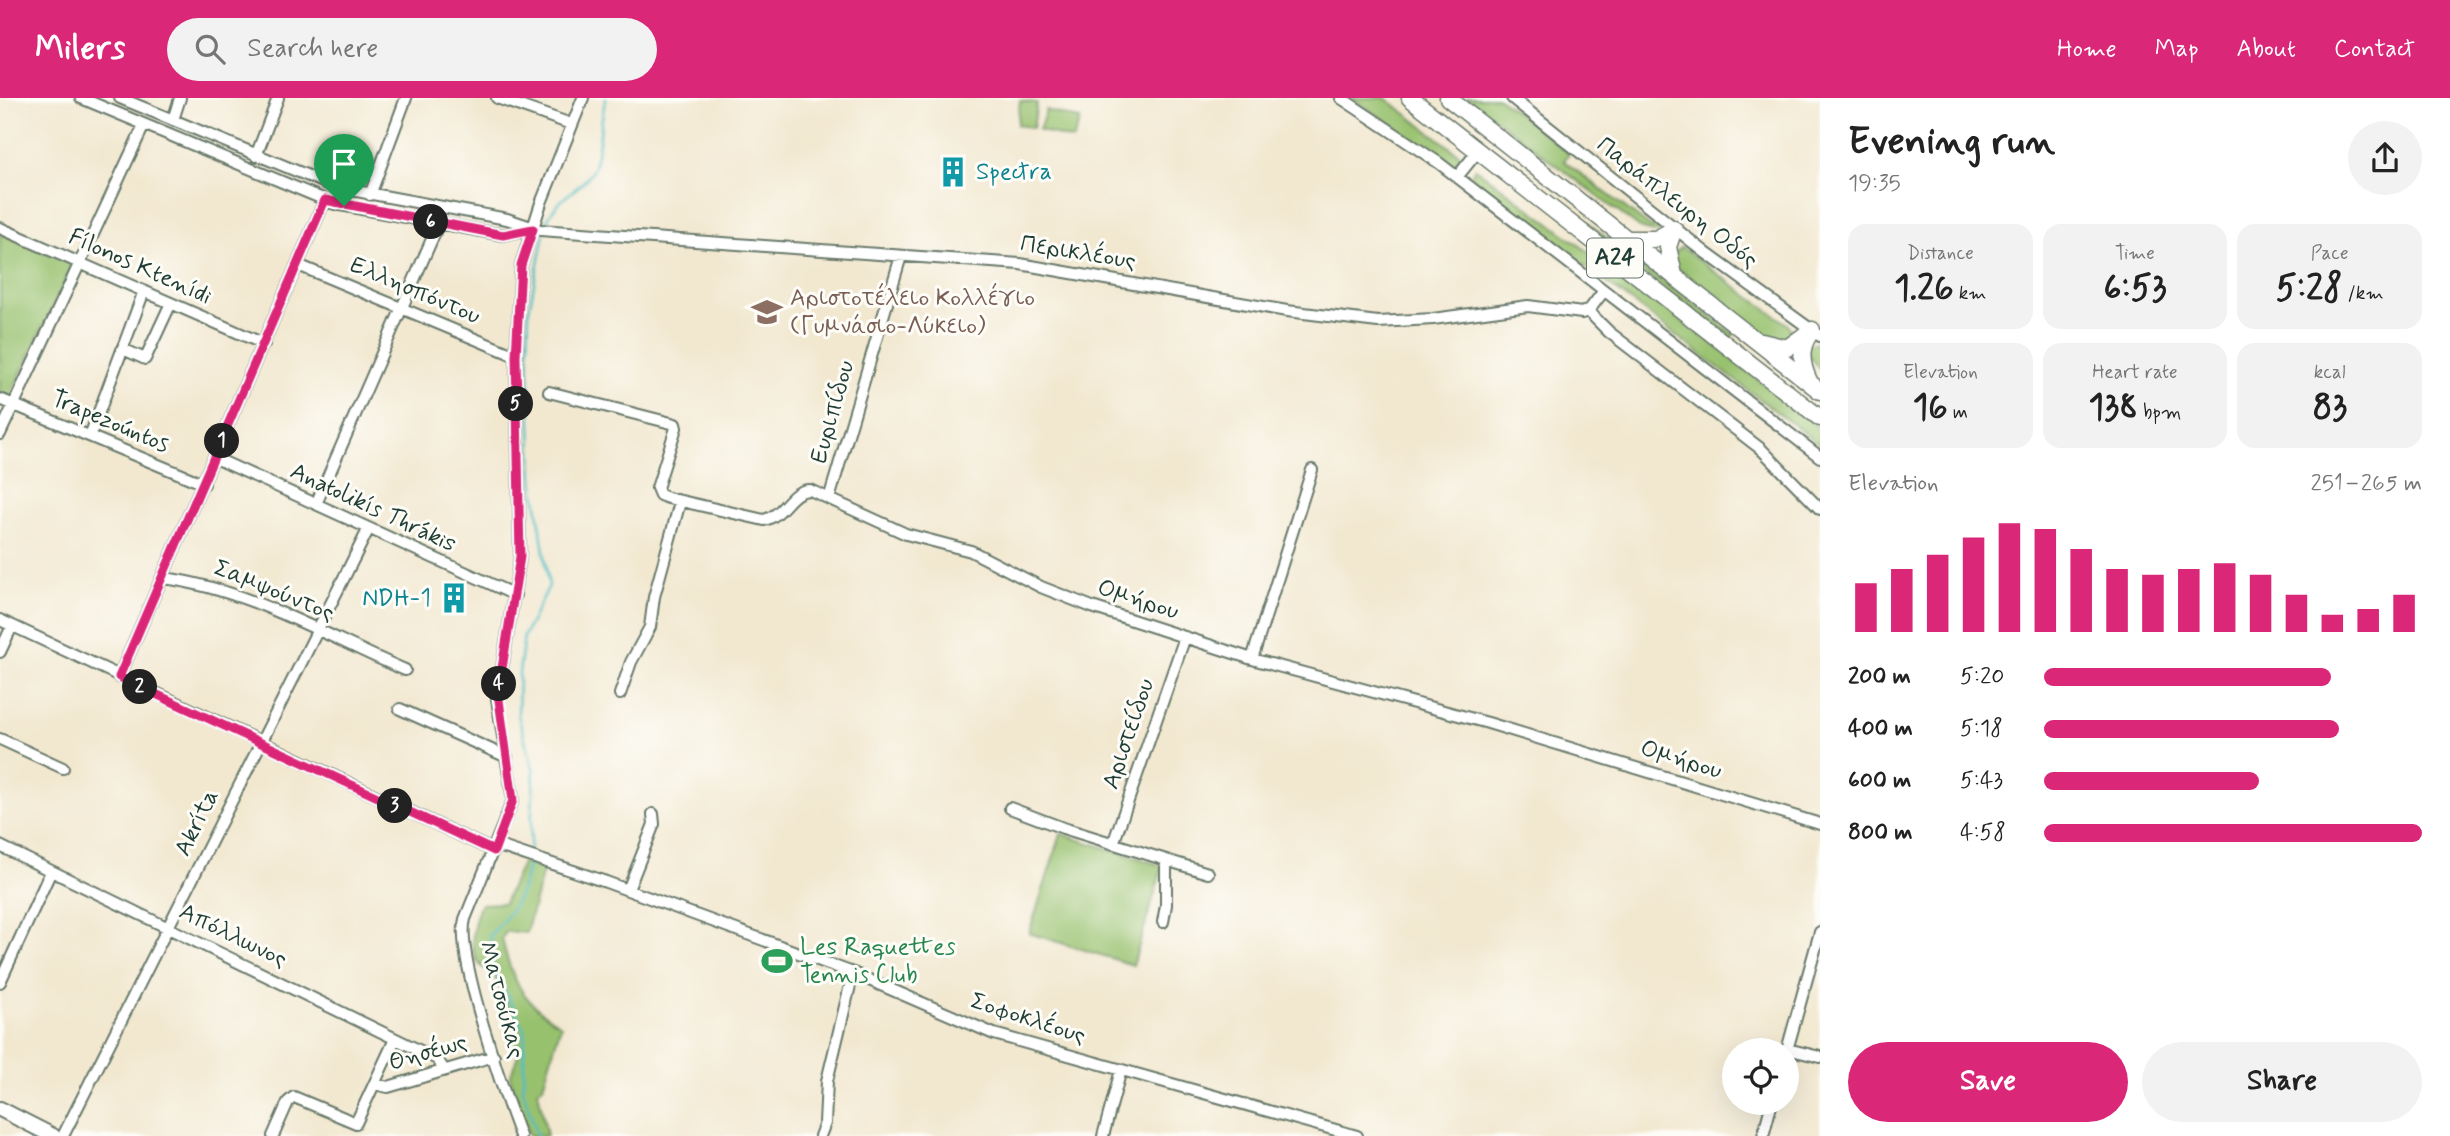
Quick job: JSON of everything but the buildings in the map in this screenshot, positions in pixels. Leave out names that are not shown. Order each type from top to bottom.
[{"type":"highway","name":"Α24","points":[[1410,98],[1820,418]]},
{"type":"highway","name":"Α24","points":[[1448,98],[1815,387]]},
{"type":"highway","points":[[1627,239],[1656,239],[1674,229]]},
{"type":"highway","points":[[1674,229],[1668,247],[1674,275]]},
{"type":"highway","points":[[1738,328],[1770,345],[1787,348],[1816,333]]},
{"type":"highway","points":[[1815,387],[1802,352],[1816,333]]},
{"type":"main road","points":[[0,1109],[53,1136]]},
{"type":"street","points":[[82,98],[325,200],[503,235],[536,230]]},
{"type":"street","points":[[120,98],[335,187],[507,219],[536,230]]},
{"type":"street","points":[[173,120],[180,98]]},
{"type":"street","points":[[256,156],[278,98]]},
{"type":"street","points":[[370,195],[405,98]]},
{"type":"street","points":[[497,98],[571,124]]},
{"type":"street","name":"Ματσούκας","points":[[520,1136],[494,1056],[462,934],[465,919],[513,800],[498,693],[520,557],[516,356],[521,265],[536,230],[571,124],[583,98]]},
{"type":"street","points":[[1341,98],[1457,177],[1820,457]]},
{"type":"street","name":"Παράπλευρη Οδός","points":[[1512,98],[1674,229],[1816,333]]},
{"type":"street","points":[[0,434],[144,125]]},
{"type":"street","points":[[1457,177],[1478,151]]},
{"type":"street","points":[[119,677],[325,200]]},
{"type":"street","points":[[316,504],[439,223]]},
{"type":"street","name":"Fílonos Ktenídi","points":[[0,228],[264,344]]},
{"type":"street","name":"Περικλέους","points":[[536,230],[1034,266],[1356,321],[1433,319],[1528,306],[1578,313],[1588,311]]},
{"type":"street","name":"Ευριπίδου","points":[[829,499],[901,256]]},
{"type":"street","name":"Ελλησπόντου","points":[[298,265],[516,356]]},
{"type":"street","points":[[90,436],[144,291]]},
{"type":"street","points":[[1603,292],[1588,311],[1609,332],[1761,449],[1820,509]]},
{"type":"street","points":[[123,349],[145,359],[171,303]]},
{"type":"street","points":[[549,392],[675,424],[676,428],[657,488],[660,495],[680,502],[654,597],[650,627],[631,662],[620,694]]},
{"type":"street","name":"Trapezoúntos","points":[[0,399],[204,484]]},
{"type":"street","name":"Anatolikís Thrákis","points":[[215,458],[515,595]]},
{"type":"street","points":[[1252,659],[1312,470]]},
{"type":"street","name":"Ομήρου","points":[[680,502],[764,520],[779,514],[800,491],[810,490],[906,534],[977,554],[1056,595],[1252,659],[1464,716],[1820,824]]},
{"type":"street","name":"Akríta","points":[[63,1136],[368,530]]},
{"type":"street","name":"Σαμψούντος","points":[[163,578],[201,583],[281,612],[317,632],[405,670]]},
{"type":"street","name":"Σοφοκλέους","points":[[0,621],[260,743],[495,848],[628,890],[853,972],[994,1034],[1357,1136]]},
{"type":"street","points":[[0,652],[12,626]]},
{"type":"street","name":"Αριστείδου","points":[[1113,844],[1185,637]]},
{"type":"street","points":[[400,709],[507,757]]},
{"type":"street","points":[[0,739],[62,768]]},
{"type":"street","points":[[1010,808],[1208,873]]},
{"type":"street","points":[[628,890],[654,824],[653,814]]},
{"type":"street","name":"Απόλλωνος","points":[[0,846],[437,1059],[444,1069]]},
{"type":"street","points":[[1163,922],[1166,905],[1163,869],[1166,860]]},
{"type":"street","points":[[0,982],[51,870]]},
{"type":"street","points":[[1790,1038],[1820,932]]},
{"type":"street","points":[[820,1136],[825,1123],[827,1081],[853,972]]},
{"type":"street","points":[[273,1136],[291,1098],[297,1097],[354,1124],[395,1039]]},
{"type":"street","points":[[1799,1052],[1820,1057]]},
{"type":"street","name":"Θησέως","points":[[374,1084],[388,1087],[494,1056]]},
{"type":"street","points":[[1103,1136],[1121,1070]]},
{"type":"street","points":[[1763,1136],[1769,1115]]},
{"type":"green space","points":[[1351,98],[1385,98],[1460,155],[1459,162],[1451,163]]},
{"type":"green space","points":[[1467,98],[1499,98],[1569,153],[1564,161],[1652,228],[1657,223],[1662,228],[1656,233],[1640,228]]},
{"type":"green space","points":[[1020,101],[1037,103],[1033,128],[1017,125]]},
{"type":"green space","points":[[1046,110],[1080,120],[1073,140],[1039,130]]},
{"type":"green space","points":[[1448,117],[1734,334],[1731,339],[1445,122]]},
{"type":"green space","points":[[1475,168],[1717,347],[1820,429],[1820,445],[1485,190],[1470,176]]},
{"type":"green space","points":[[0,233],[73,264],[9,398],[0,395]]},
{"type":"green space","points":[[1681,247],[1787,324],[1795,335],[1793,343],[1772,340],[1676,267],[1673,255]]},
{"type":"green space","points":[[1820,343],[1820,370],[1807,353],[1807,346]]},
{"type":"green space","points":[[1061,834],[1163,866],[1133,965],[1029,933]]},
{"type":"green space","points":[[523,861],[544,868],[526,933],[507,931],[502,938],[510,966],[521,989],[537,1008],[561,1025],[543,1086],[538,1091],[547,1136],[529,1136],[510,1077],[518,1055],[512,1037],[514,1021],[492,971],[477,961],[473,942],[475,922],[481,904],[504,903]]},
{"type":"waterway","points":[[545,228],[554,209],[593,169],[606,98]]},
{"type":"waterway","points":[[530,849],[534,772],[518,715],[519,673],[524,636],[549,586],[533,478],[528,351],[529,309],[544,234]]},
{"type":"waterway","points":[[528,865],[515,903],[490,935],[491,963],[525,1031],[523,1090],[537,1136]]},
{"type":"place","name":"Spectra","points":[[953,172]]},
{"type":"place","name":"Αριστοτέλειο Κολλέγιο (Γυμνάσιο-Λύκειο)","points":[[767,312]]},
{"type":"place","name":"NDH-1","points":[[454,598]]},
{"type":"place","name":"Les Raquettes Tennis Club","points":[[777,961]]},
{"type":"route","points":[[325,200],[344,206],[503,235],[533,229],[521,265],[516,356],[520,557],[498,693],[513,800],[494,851],[119,677],[325,200]]}]
